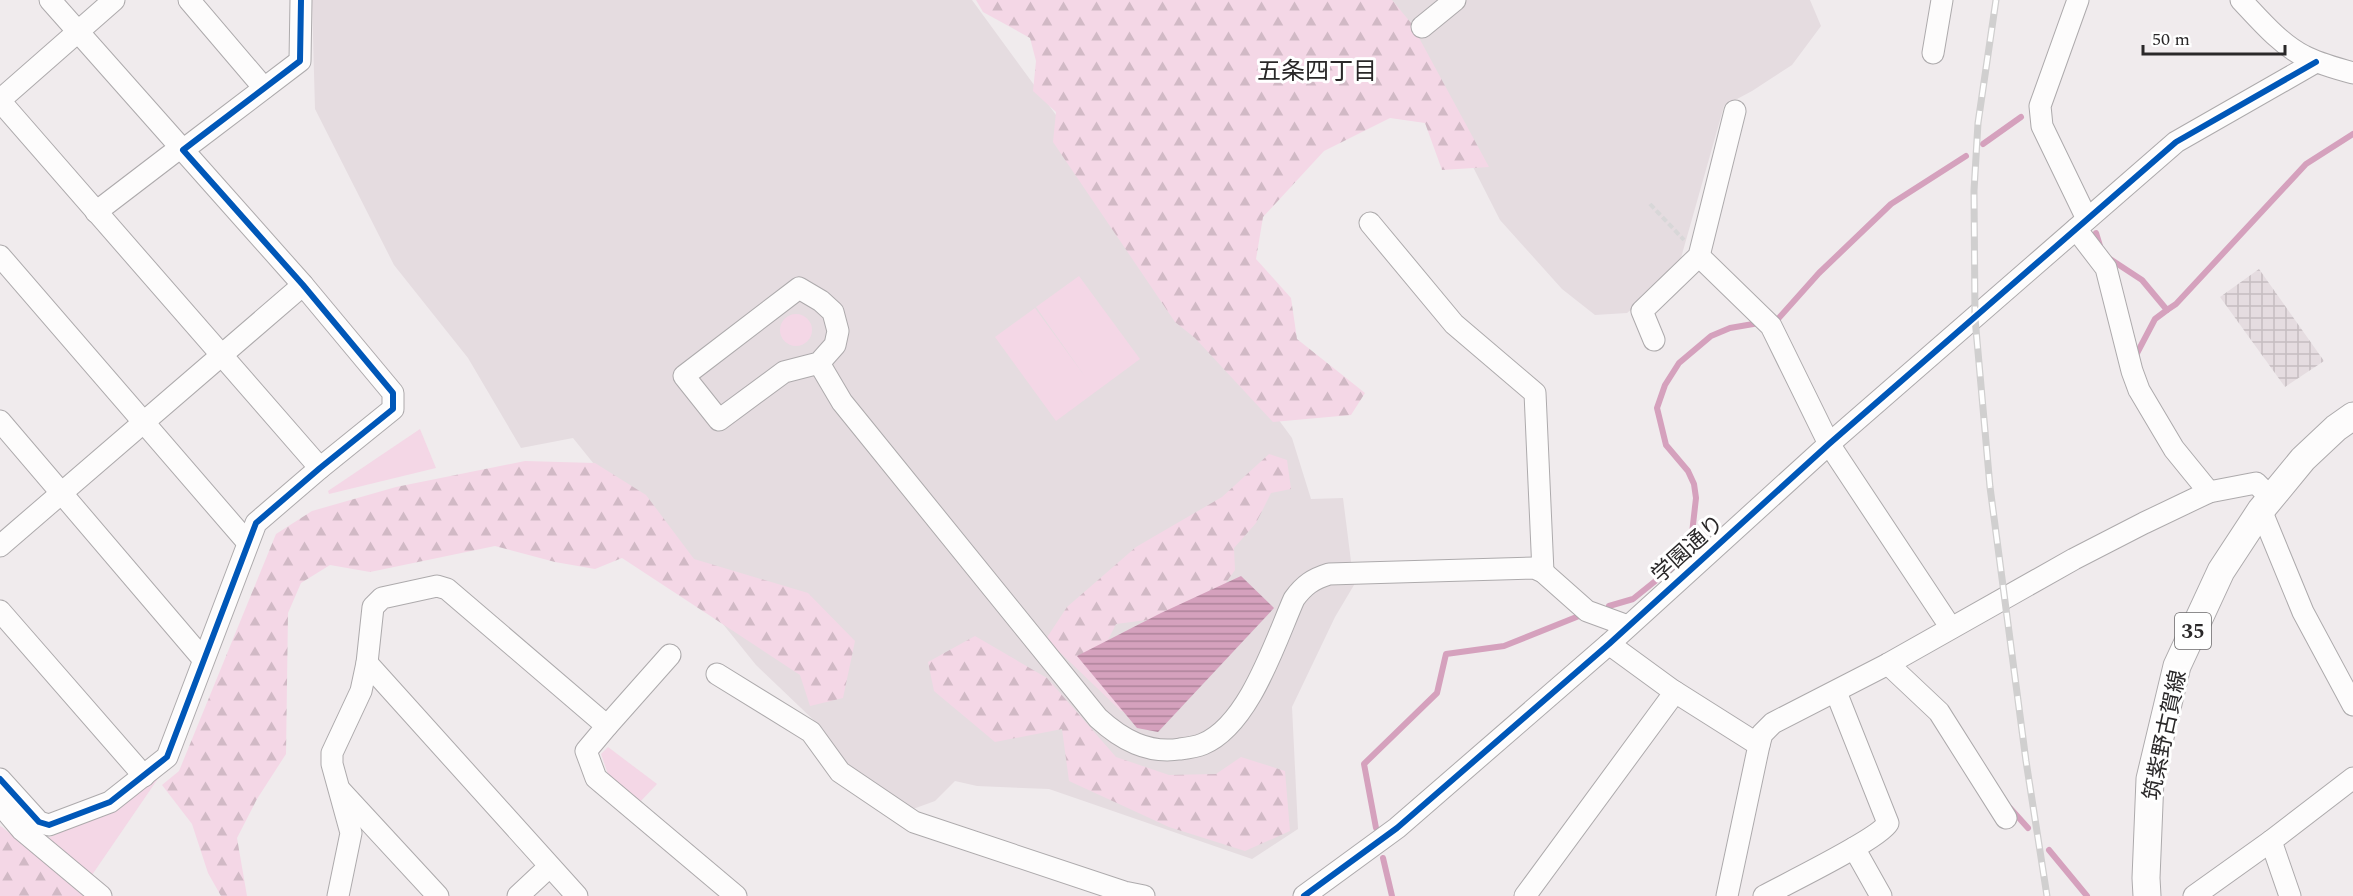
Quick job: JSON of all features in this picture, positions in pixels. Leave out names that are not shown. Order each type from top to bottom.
[{"type":"main road","name":"筑紫野古賀線","points":[[2147,896],[2150,780],[2177,666],[2221,571],[2266,504],[2303,459],[2336,428],[2353,416]]},
{"type":"street","points":[[0,778],[39,822],[49,825],[110,802],[167,757],[256,523],[393,409],[393,393],[303,285],[51,0]]},
{"type":"street","points":[[114,0],[0,100],[320,468]]},
{"type":"street","points":[[189,0],[264,88]]},
{"type":"street","points":[[96,212],[300,61],[301,0]]},
{"type":"street","points":[[1422,27],[1455,0]]},
{"type":"street","points":[[1933,53],[1942,0]]},
{"type":"street","points":[[2078,0],[2040,106],[2042,126],[2081,224],[2106,268],[2139,390],[2174,448],[2209,492]]},
{"type":"street","points":[[2241,0],[2288,46],[2316,62],[2353,73]]},
{"type":"street","name":"学園通り","points":[[1304,896],[1397,828],[1609,644],[1828,444],[2176,142],[2316,62]]},
{"type":"street","points":[[1654,340],[1642,311],[1699,256],[1735,111]]},
{"type":"street","points":[[1370,223],[1454,324],[1535,393],[1543,572]]},
{"type":"street","points":[[0,256],[248,543]]},
{"type":"street","points":[[1699,256],[1770,326],[1828,444],[1950,628]]},
{"type":"street","points":[[0,546],[303,285]]},
{"type":"street","points":[[799,288],[828,306],[837,324],[838,338],[835,345],[819,363],[784,372],[719,420],[684,376],[799,288]]},
{"type":"street","points":[[819,363],[842,402],[1098,718],[1112,731],[1150,749],[1168,750],[1203,744],[1219,735],[1232,722],[1254,690],[1294,599],[1312,579],[1329,574],[1534,568],[1543,572],[1587,611],[1628,626]]},
{"type":"street","points":[[0,421],[203,659]]},
{"type":"street","points":[[1727,896],[1762,734],[1773,723],[1836,692],[2074,560],[2209,492],[2256,483],[2266,504],[2302,612],[2353,705]]},
{"type":"street","points":[[338,896],[351,833],[332,764],[332,753],[361,691],[367,663],[373,607],[382,598],[442,586],[607,726]]},
{"type":"street","points":[[0,611],[144,776]]},
{"type":"street","points":[[1609,644],[1758,750]]},
{"type":"street","points":[[670,655],[586,751],[596,778],[736,896]]},
{"type":"street","points":[[367,663],[577,896]]},
{"type":"street","points":[[1887,664],[1939,712],[2007,818]]},
{"type":"street","points":[[717,674],[811,732],[840,772],[914,822],[1124,892],[1144,896]]},
{"type":"street","points":[[1525,896],[1675,692]]},
{"type":"street","points":[[1766,896],[1854,848],[1885,829],[1888,823],[1836,692]]},
{"type":"street","points":[[1713,896],[1740,801],[1758,750]]},
{"type":"street","points":[[2194,896],[2353,778]]},
{"type":"street","points":[[338,789],[438,896]]},
{"type":"street","points":[[0,804],[22,830],[102,896]]},
{"type":"street","points":[[2271,841],[2290,896]]},
{"type":"street","points":[[1854,848],[1881,896]]},
{"type":"street","points":[[518,896],[549,867]]},
{"type":"path","points":[[1650,204],[1699,256]]},
{"type":"shaded area","points":[[312,0],[972,0],[1292,438],[1311,499],[1343,498],[1354,585],[1335,617],[1292,707],[1298,829],[1252,859],[1049,789],[977,786],[955,781],[935,801],[913,809],[845,764],[823,729],[756,665],[573,438],[521,448],[468,358],[394,265],[315,109]]},
{"type":"shaded area","points":[[1385,0],[1810,0],[1821,26],[1792,65],[1724,106],[1677,272],[1627,313],[1595,315],[1562,289],[1500,220],[1395,14]]},
{"type":"shaded area","points":[[2259,269],[2324,361],[2285,387],[2220,297]]},
{"type":"shaded area","points":[[1241,576],[1274,608],[1158,732],[1137,728],[1077,656],[1161,613]]},
{"type":"green space","points":[[976,0],[1392,0],[1411,23],[1489,167],[1442,170],[1425,123],[1390,118],[1324,151],[1263,217],[1256,259],[1291,298],[1297,339],[1365,393],[1351,415],[1273,422],[1195,338],[1175,322],[1053,142],[1056,112],[1033,91],[1036,61],[1030,38],[983,12]]},
{"type":"green space","points":[[1079,276],[1140,359],[1056,421],[995,337],[1035,308],[1086,378],[1036,307]]},
{"type":"green space","points":[[796,314],[807,319],[812,330],[807,341],[796,346],[785,341],[780,330],[785,319]]},
{"type":"green space","points":[[420,429],[436,468],[329,494],[328,491]]},
{"type":"green space","points":[[1269,454],[1287,460],[1291,489],[1271,493],[1256,523],[1234,548],[1235,570],[1218,594],[1178,616],[1116,624],[1099,658],[1163,711],[1121,711],[1046,639],[1067,607],[1136,547],[1222,497]]},
{"type":"green space","points":[[525,461],[595,463],[646,495],[694,559],[808,593],[855,641],[843,698],[810,706],[800,675],[622,558],[595,569],[555,562],[495,546],[370,572],[330,565],[301,583],[288,613],[286,754],[257,799],[237,838],[247,896],[221,896],[208,873],[192,824],[162,785],[179,771],[276,534],[312,511],[396,487]]},
{"type":"green space","points":[[975,636],[1047,678],[1116,757],[1169,775],[1216,774],[1241,757],[1285,771],[1290,831],[1245,851],[1169,827],[1069,781],[1062,729],[995,742],[934,691],[928,662]]},
{"type":"green space","points":[[608,747],[657,784],[639,803],[609,777],[601,754]]},
{"type":"green space","points":[[155,777],[157,780],[92,875],[48,838],[117,806]]},
{"type":"green space","points":[[0,826],[2,827],[88,896],[0,896]]},
{"type":"waterway","points":[[1983,144],[2021,117]]},
{"type":"waterway","points":[[2110,259],[2142,280],[2167,310],[2176,304],[2306,164],[2353,134]]},
{"type":"waterway","points":[[1777,320],[1819,273],[1891,204],[1966,156]]},
{"type":"waterway","points":[[2096,233],[2100,246]]},
{"type":"waterway","points":[[2135,357],[2155,319],[2167,310]]},
{"type":"waterway","points":[[1609,606],[1633,599],[1690,551],[1696,498],[1694,484],[1688,471],[1666,445],[1657,408],[1665,385],[1679,363],[1711,336],[1730,328],[1759,323]]},
{"type":"waterway","points":[[1376,828],[1364,764],[1437,693],[1446,654],[1504,646],[1579,616]]},
{"type":"waterway","points":[[2010,808],[2028,828]]},
{"type":"waterway","points":[[2049,850],[2087,896]]},
{"type":"waterway","points":[[1383,858],[1392,896]]},
{"type":"railway","points":[[1996,0],[1978,123],[1974,191],[1975,318],[1990,487],[2026,761],[2047,896]]},
{"type":"cycle path","points":[[0,779],[39,822],[49,825],[110,802],[167,757],[256,523],[393,409],[393,393],[303,285],[183,150],[300,61],[301,0]]},
{"type":"cycle path","points":[[1304,896],[1397,828],[1609,644],[1829,444],[2176,142],[2316,62]]},
{"type":"district","name":"五条四丁目","points":[[1317,71]]}]
